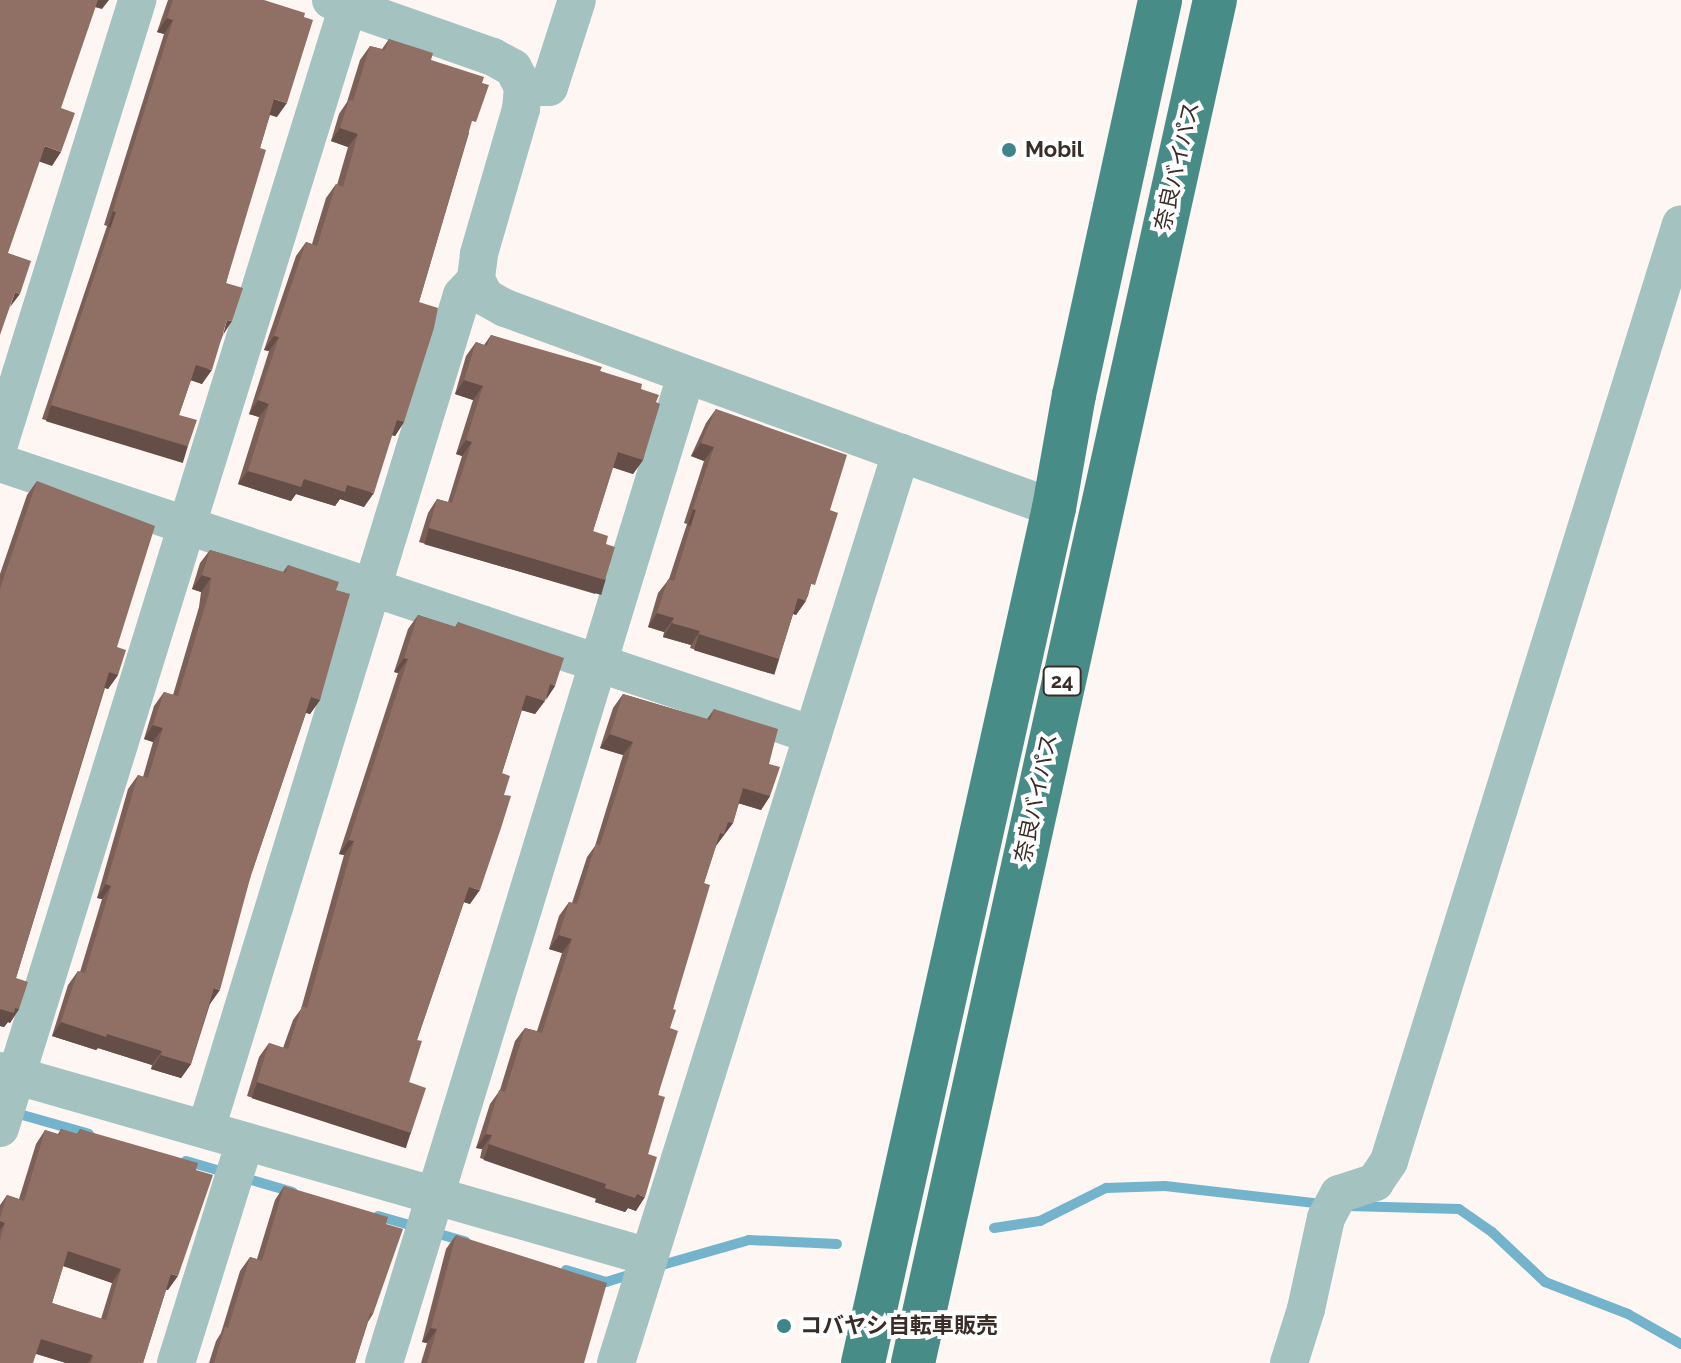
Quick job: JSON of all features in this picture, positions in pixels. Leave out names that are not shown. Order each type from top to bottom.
[{"type":"highway","name":"奈良バイパス","points":[[863,1363],[1054,508],[1074,395],[1160,0]]},
{"type":"highway","name":"奈良バイパス","points":[[913,1363],[1215,0]]},
{"type":"street","points":[[0,441],[137,0]]},
{"type":"street","points":[[523,87],[549,87],[577,0]]},
{"type":"street","points":[[0,1128],[8,1074],[186,526],[340,3],[493,57],[513,68],[523,87],[521,109],[479,254],[476,280],[485,297],[505,308],[686,376],[1054,508]]},
{"type":"street","points":[[1289,1363],[1333,1206],[1375,1182],[1389,1161],[1681,224]]},
{"type":"street","points":[[206,1129],[462,295],[476,280]]},
{"type":"street","points":[[384,1363],[686,376]]},
{"type":"street","points":[[616,1363],[901,453]]},
{"type":"street","points":[[0,463],[813,735]]},
{"type":"street","points":[[8,1074],[649,1257]]},
{"type":"street","points":[[176,1363],[245,1141]]},
{"type":"building","points":[[0,0],[98,0],[61,108],[75,113],[61,152],[45,146],[8,253],[31,261],[20,294],[15,292],[0,335]]},
{"type":"building","points":[[173,0],[264,0],[305,13],[304,17],[313,20],[287,103],[274,99],[260,148],[266,150],[226,283],[243,288],[232,321],[227,320],[212,370],[196,365],[179,415],[197,420],[188,446],[51,405],[116,212],[113,211],[173,20],[167,18]]},
{"type":"building","points":[[389,39],[433,53],[431,60],[484,77],[482,83],[489,85],[476,122],[472,121],[419,302],[438,308],[434,328],[404,422],[397,420],[374,493],[347,485],[345,492],[304,479],[301,487],[248,471],[269,404],[258,400],[279,337],[274,336],[306,242],[317,246],[336,184],[343,187],[358,134],[340,128],[349,100],[353,101],[370,46],[385,50]]},
{"type":"building","points":[[491,335],[602,367],[600,371],[642,384],[641,389],[659,395],[656,402],[660,404],[643,460],[618,452],[593,531],[608,536],[606,544],[615,547],[605,580],[429,528],[437,499],[452,503],[472,442],[466,440],[483,386],[464,380],[476,342],[487,346]]},
{"type":"building","points":[[716,409],[847,455],[830,510],[838,513],[815,585],[811,584],[806,601],[798,598],[779,659],[699,634],[700,631],[672,623],[674,618],[657,613],[668,579],[674,581],[696,510],[693,509],[714,447],[701,443]]},
{"type":"building","points":[[37,481],[155,526],[117,647],[126,650],[118,675],[109,672],[16,978],[28,982],[19,1009],[15,1008],[14,1013],[0,1009],[0,589]]},
{"type":"building","points":[[210,550],[286,573],[288,565],[339,582],[336,590],[350,594],[320,700],[311,697],[251,875],[220,990],[214,988],[191,1064],[161,1055],[162,1051],[61,1022],[78,971],[85,973],[111,886],[106,884],[138,775],[148,778],[163,728],[153,725],[164,692],[178,696],[209,593],[211,578],[202,575]]},
{"type":"building","points":[[418,615],[456,627],[458,622],[564,658],[555,686],[550,684],[545,701],[526,695],[502,773],[510,776],[504,795],[511,796],[501,828],[480,890],[469,887],[417,1040],[422,1041],[409,1082],[426,1088],[411,1133],[257,1082],[269,1043],[288,1049],[302,1006],[307,1008],[354,841],[349,840],[408,659],[404,658]]},
{"type":"building","points":[[623,694],[710,720],[714,709],[778,729],[769,764],[780,767],[770,796],[743,788],[733,823],[728,822],[724,834],[720,833],[704,883],[710,885],[673,1009],[676,1010],[670,1028],[678,1031],[658,1095],[665,1097],[648,1154],[657,1157],[645,1197],[637,1194],[635,1198],[605,1188],[606,1184],[489,1144],[492,1135],[486,1134],[499,1090],[505,1092],[525,1028],[542,1033],[572,939],[559,935],[569,902],[577,904],[596,844],[600,845],[633,742],[610,734]]},
{"type":"building","points":[[61,1129],[78,1134],[80,1129],[198,1163],[196,1170],[213,1175],[178,1276],[171,1274],[143,1363],[91,1363],[93,1355],[41,1339],[33,1363],[0,1363],[0,1240],[5,1223],[0,1218],[7,1195],[24,1201],[45,1130],[60,1135]],"holes":[[[68,1251],[121,1269],[106,1320],[52,1303]]]},
{"type":"building","points":[[284,1186],[388,1217],[386,1224],[403,1229],[373,1314],[370,1313],[355,1363],[214,1363],[250,1257],[262,1261]]},
{"type":"building","points":[[456,1235],[607,1283],[584,1363],[427,1363],[437,1329],[431,1328]]},
{"type":"waterway","points":[[12,1112],[89,1134]]},
{"type":"waterway","points":[[186,1161],[293,1192]]},
{"type":"waterway","points":[[994,1228],[1040,1221],[1106,1188],[1165,1186],[1324,1204]]},
{"type":"waterway","points":[[1348,1206],[1459,1209],[1492,1232],[1545,1282],[1628,1314],[1681,1344]]},
{"type":"waterway","points":[[378,1216],[416,1227]]},
{"type":"waterway","points":[[432,1232],[466,1242]]},
{"type":"waterway","points":[[655,1267],[749,1240],[837,1244]]},
{"type":"waterway","points":[[566,1270],[606,1282],[636,1273]]},
{"type":"place","name":"Mobil","points":[[1009,150]]},
{"type":"place","name":"コバヤシ自転車販売","points":[[784,1326]]}]
